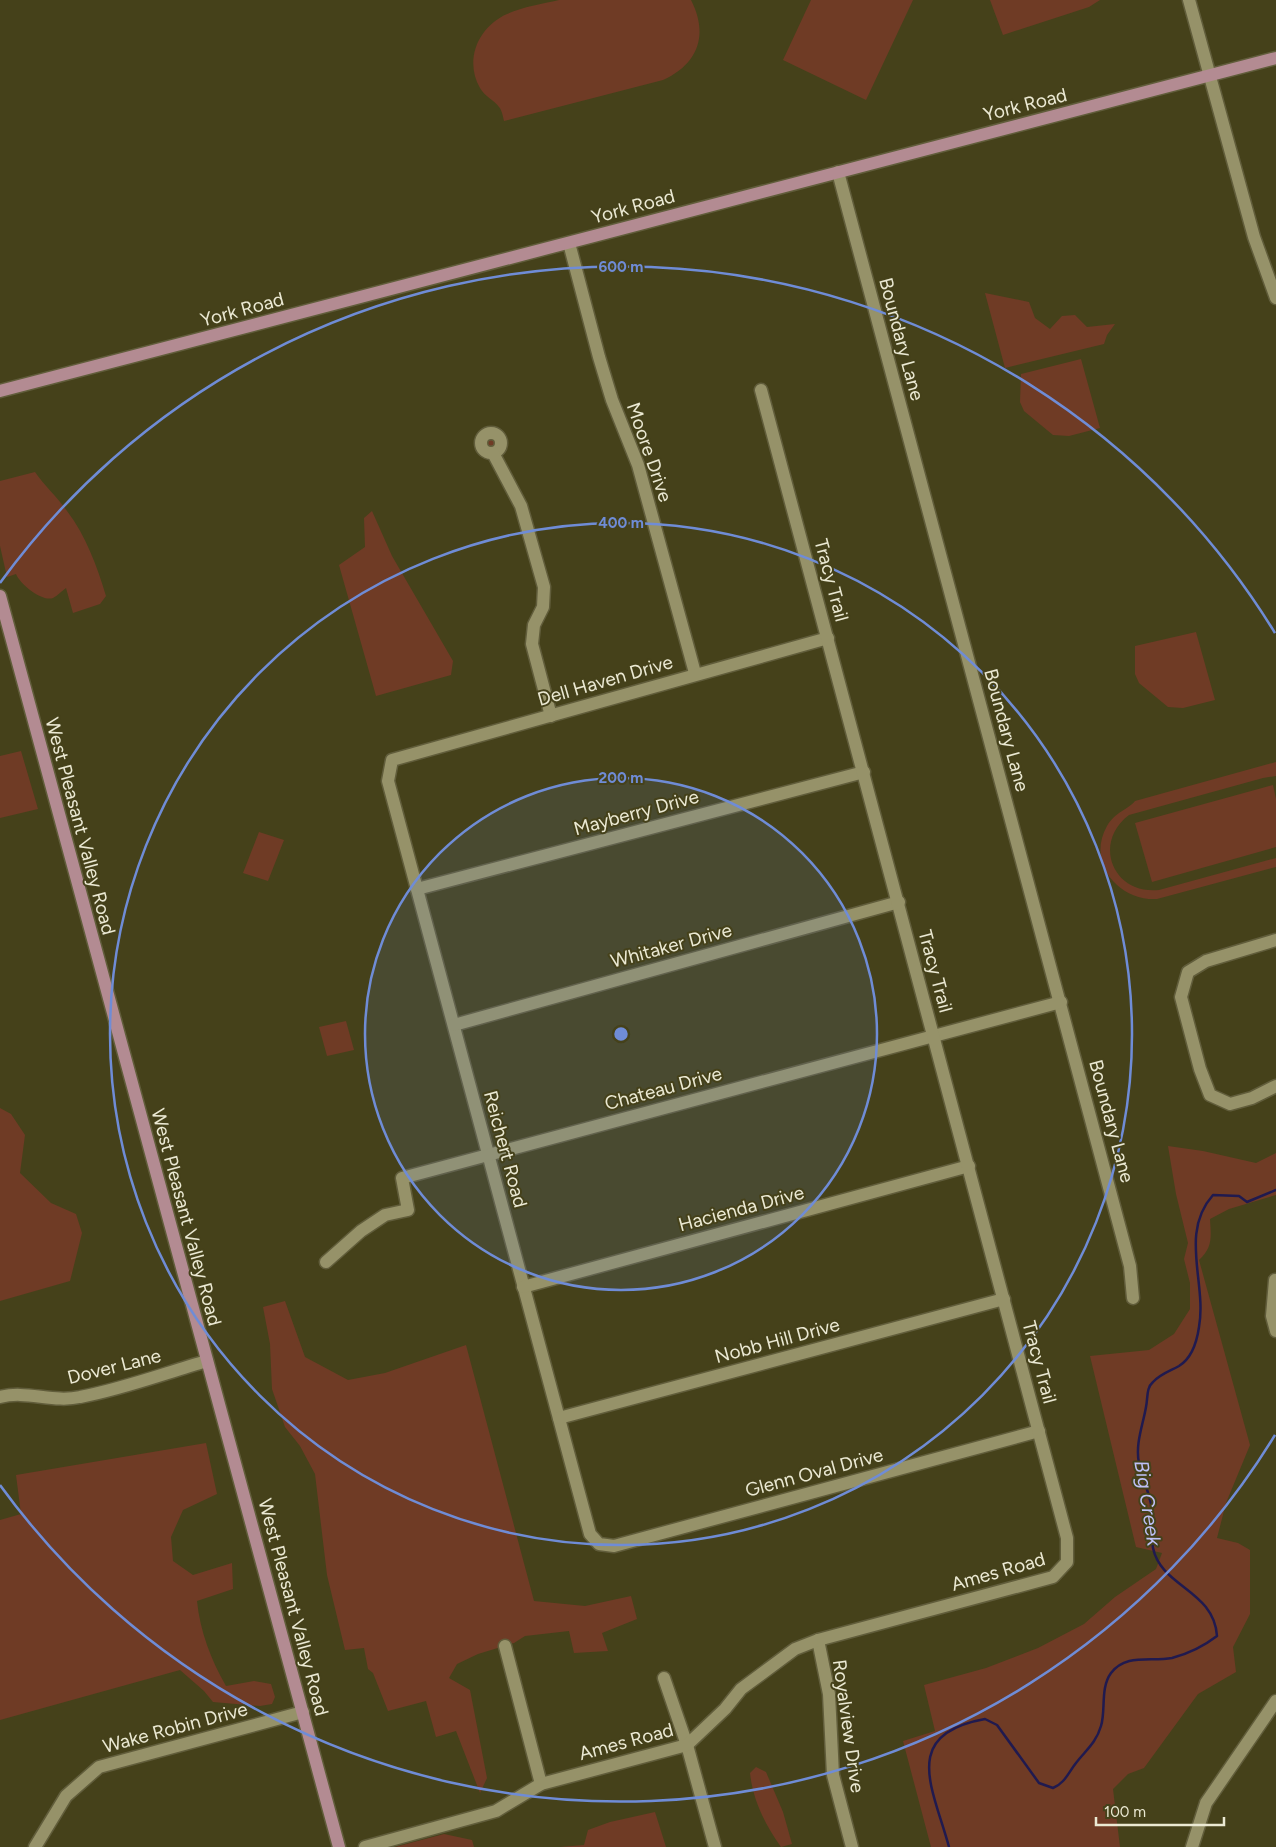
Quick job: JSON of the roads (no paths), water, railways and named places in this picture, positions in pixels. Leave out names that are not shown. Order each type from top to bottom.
[{"type":"main road","name":"York Road","points":[[0,392],[1276,58]]},
{"type":"main road","name":"West Pleasant Valley Road","points":[[0,596],[339,1847]]},
{"type":"street","points":[[1189,0],[1254,236],[1276,298]]},
{"type":"street","name":"Boundary Lane","points":[[838,172],[1061,1002],[1130,1266],[1134,1298]]},
{"type":"street","name":"Moore Drive","points":[[569,243],[612,400],[638,465],[695,673]]},
{"type":"street","name":"Tracy Trail","points":[[762,390],[1067,1538],[1067,1562]]},
{"type":"street","points":[[492,453],[521,506],[544,587],[543,607],[534,625],[532,644],[550,716]]},
{"type":"street","name":"Dell Haven Drive","points":[[392,760],[695,673],[828,638]]},
{"type":"street","name":"Reichert Road","points":[[392,760],[388,782],[590,1534],[599,1544]]},
{"type":"street","name":"Mayberry Drive","points":[[417,889],[864,772]]},
{"type":"street","name":"Whitaker Drive","points":[[454,1025],[899,902]]},
{"type":"street","points":[[1276,940],[1206,961],[1188,972],[1181,997],[1200,1068],[1210,1095],[1230,1104],[1252,1098],[1276,1086]]},
{"type":"street","name":"Chateau Drive","points":[[326,1262],[361,1230],[386,1215],[408,1210],[402,1178],[1061,1002]]},
{"type":"street","name":"Hacienda Drive","points":[[523,1287],[969,1166]]},
{"type":"street","points":[[1275,1280],[1272,1316],[1276,1331]]},
{"type":"street","name":"Nobb Hill Drive","points":[[559,1418],[1004,1299]]},
{"type":"street","name":"Dover Lane","points":[[0,1397],[14,1393],[49,1398],[79,1398],[207,1361]]},
{"type":"street","name":"Glenn Oval Drive","points":[[599,1544],[614,1546],[1039,1431]]},
{"type":"street","name":"Ames Road","points":[[365,1847],[496,1811],[541,1784],[687,1745],[725,1708],[741,1689],[795,1649],[818,1640],[1053,1577],[1067,1562]]},
{"type":"street","name":"Royalview Drive","points":[[818,1640],[830,1694],[833,1775],[852,1847]]},
{"type":"street","points":[[504,1646],[541,1784]]},
{"type":"street","points":[[664,1678],[687,1745],[715,1847]]},
{"type":"street","points":[[1192,1847],[1206,1803],[1276,1701]]},
{"type":"street","name":"Wake Robin Drive","points":[[35,1847],[66,1796],[99,1767],[303,1712]]},
{"type":"waterway","name":"Big Creek","points":[[949,1847],[931,1785],[929,1767],[932,1751],[941,1737],[958,1726],[985,1719],[997,1725],[1039,1783],[1053,1788],[1063,1781],[1096,1737],[1101,1726],[1106,1685],[1111,1673],[1117,1667],[1131,1661],[1172,1658],[1189,1652],[1217,1636],[1214,1621],[1207,1608],[1198,1598],[1166,1572],[1158,1561],[1152,1544],[1153,1517],[1151,1503],[1139,1463],[1139,1442],[1148,1390],[1151,1384],[1165,1373],[1184,1363],[1191,1354],[1197,1338],[1201,1310],[1196,1242],[1198,1225],[1203,1210],[1213,1195],[1239,1196],[1247,1202],[1276,1190]]}]
